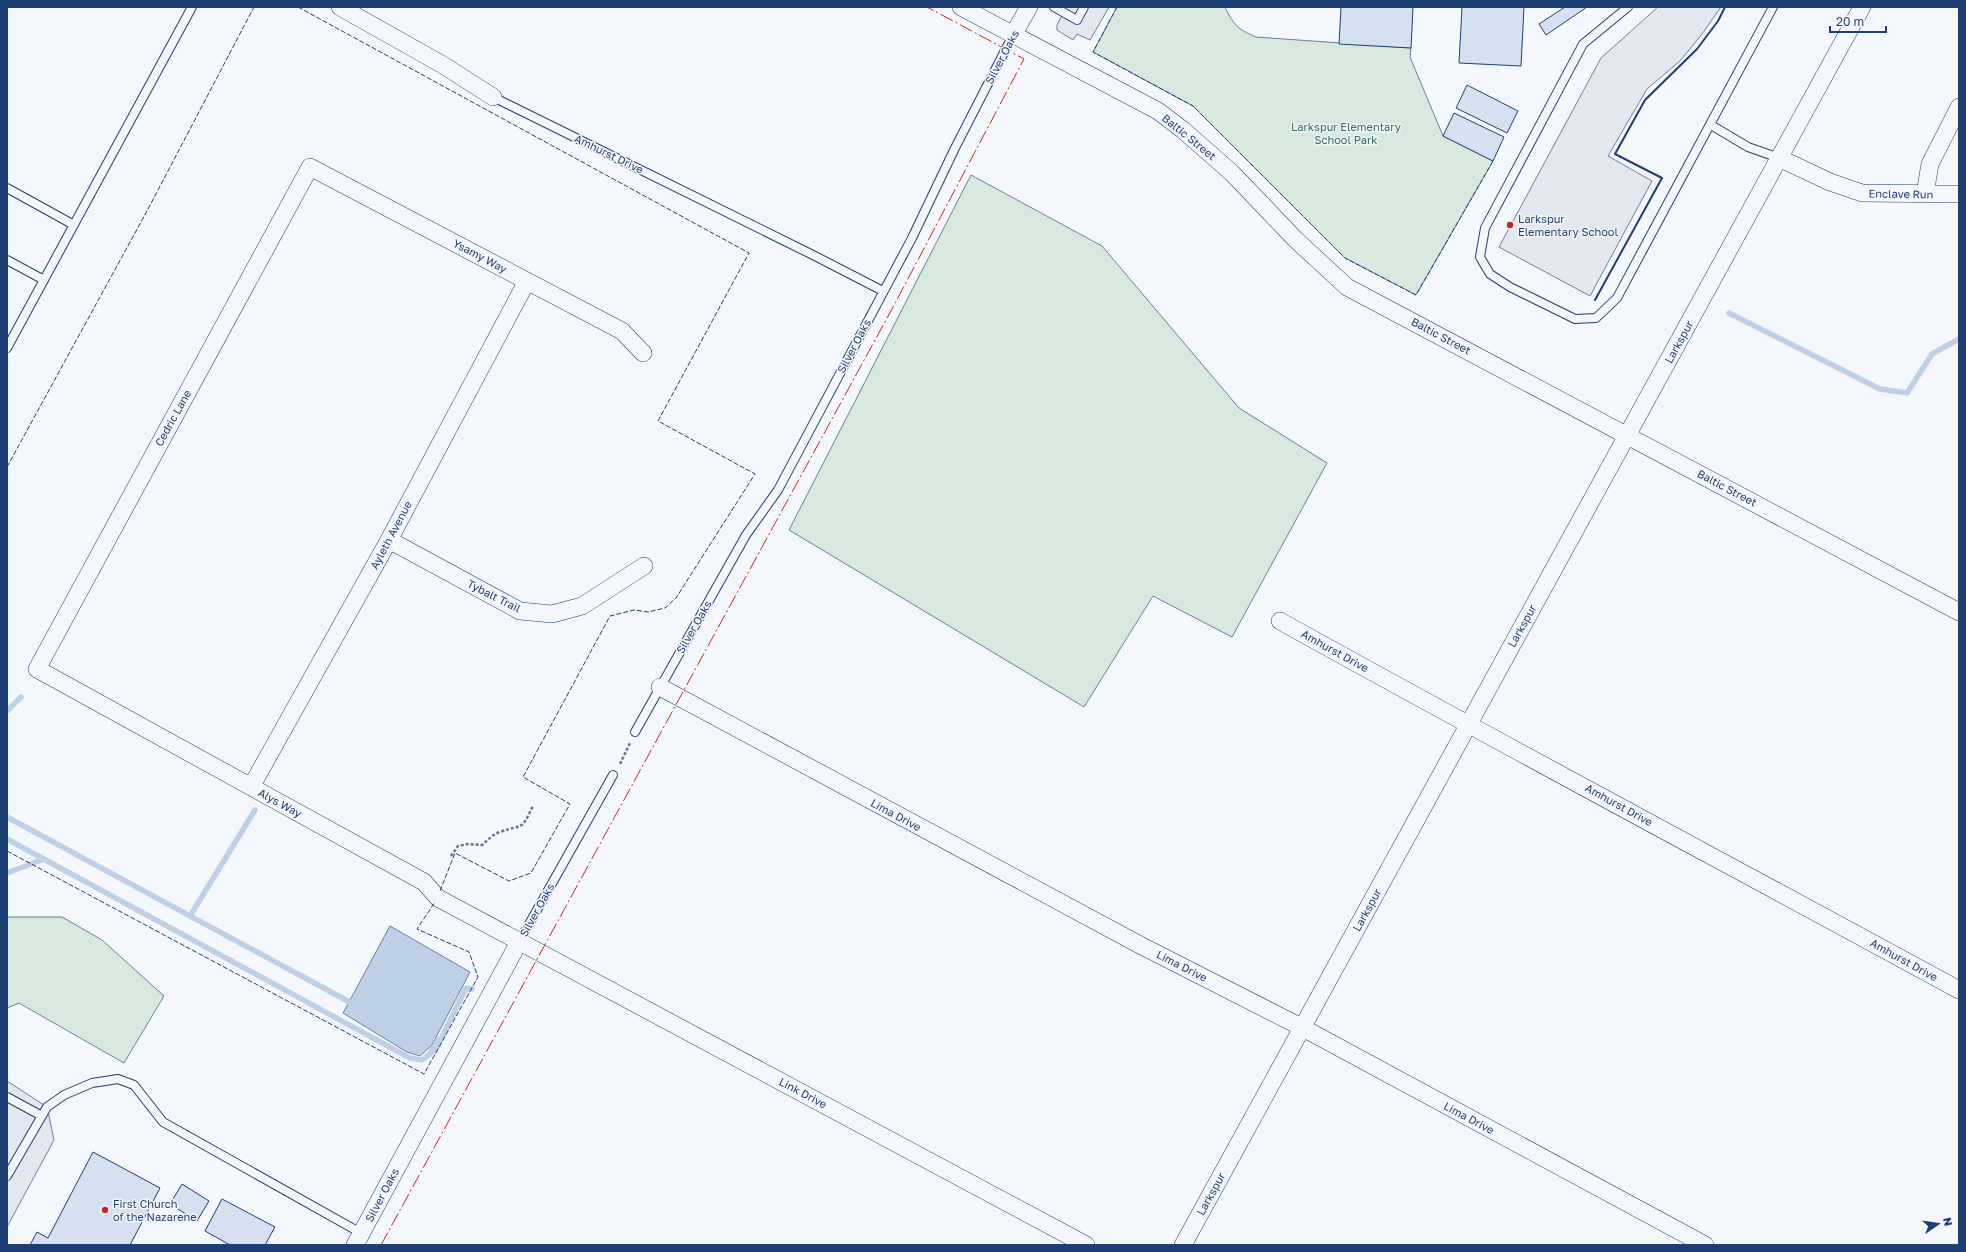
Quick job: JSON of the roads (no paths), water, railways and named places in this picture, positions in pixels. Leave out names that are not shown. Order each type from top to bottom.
[{"type":"street","name":"Amhurst Drive","points":[[340,7],[443,65],[493,97]]},
{"type":"street","name":"Baltic Street","points":[[961,7],[1158,111],[1177,125],[1232,173],[1295,239],[1347,287],[1959,612]]},
{"type":"street","name":"Silver Oaks","points":[[1013,35],[1029,7]]},
{"type":"street","name":"Larkspur","points":[[1183,1245],[1862,7]]},
{"type":"street","points":[[1925,194],[1930,164],[1959,106]]},
{"type":"street","name":"Enclave Run","points":[[1779,158],[1830,182],[1862,193],[1959,194]]},
{"type":"street","name":"Ysamy Way","points":[[310,168],[622,331],[643,354]]},
{"type":"street","name":"Cedric Lane","points":[[37,669],[310,168]]},
{"type":"street","name":"Ayleth Avenue","points":[[251,787],[389,540],[526,281]]},
{"type":"street","name":"Tybalt Trail","points":[[389,540],[520,611],[552,614],[582,606],[644,566]]},
{"type":"street","name":"Amhurst Drive","points":[[1280,621],[1467,725],[1547,766],[1959,990]]},
{"type":"street","name":"Alys Way","points":[[37,669],[424,882],[438,898],[519,942]]},
{"type":"street","name":"Lima Drive","points":[[660,687],[1140,945],[1302,1028],[1705,1245]]},
{"type":"street","name":"Silver Oaks","points":[[358,1239],[519,942]]},
{"type":"street","name":"Link Drive","points":[[519,942],[1086,1245]]},
{"type":"lane","points":[[7,348],[192,7]]},
{"type":"lane","points":[[1054,7],[1077,20],[1084,7]]},
{"type":"lane","points":[[1628,7],[1583,44],[1485,228],[1480,257],[1490,274],[1510,287],[1575,319],[1596,318],[1617,298],[1773,7]]},
{"type":"lane","name":"Silver Oaks","points":[[635,732],[746,535],[778,490],[912,238],[955,148],[1013,35]]},
{"type":"lane","name":"Amhurst Drive","points":[[493,97],[883,291]]},
{"type":"lane","points":[[1711,125],[1748,147],[1779,158]]},
{"type":"lane","points":[[7,188],[74,225]]},
{"type":"lane","points":[[7,260],[44,280]]},
{"type":"lane","name":"Silver Oaks","points":[[519,942],[613,775]]},
{"type":"lane","points":[[7,1176],[47,1107],[64,1095],[92,1083],[118,1079],[134,1085],[163,1122],[358,1239]]},
{"type":"lane","points":[[7,1097],[42,1116]]},
{"type":"water","points":[[390,926],[470,972],[432,1045],[420,1056],[407,1052],[343,1013]]},
{"type":"waterway","points":[[1729,313],[1880,389],[1907,393],[1932,354],[1959,339]]},
{"type":"waterway","points":[[7,711],[21,697]]},
{"type":"waterway","points":[[190,916],[255,810]]},
{"type":"waterway","points":[[7,817],[355,1005]]},
{"type":"waterway","points":[[7,839],[410,1058],[422,1060],[430,1054],[438,1040],[435,1051],[466,988],[472,989]]},
{"type":"waterway","points":[[7,873],[44,859]]},
{"type":"place","name":"Larkspur Elementary School","points":[[1510,225]]},
{"type":"place","name":"First Church of the Nazarene","points":[[105,1210]]},
{"type":"park label","name":"Larkspur Elementary School Park","points":[[1346,133]]}]
